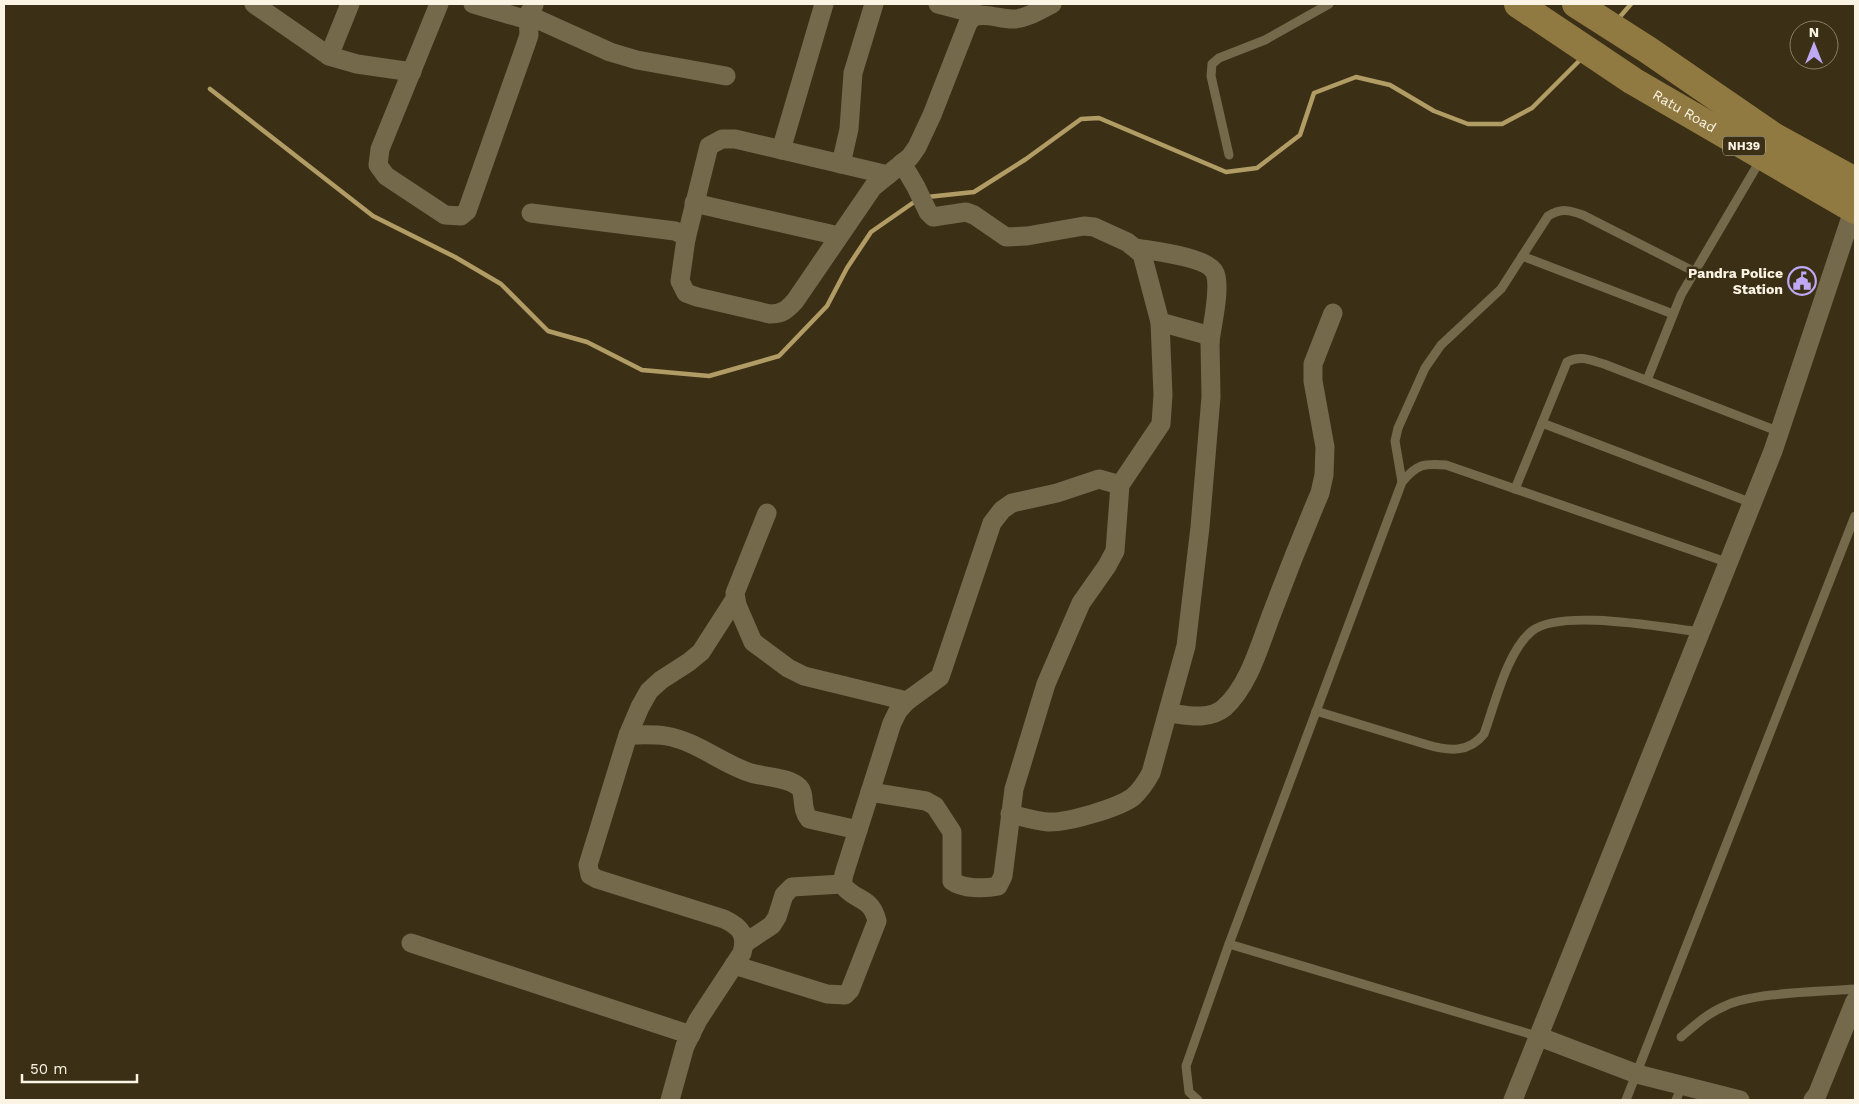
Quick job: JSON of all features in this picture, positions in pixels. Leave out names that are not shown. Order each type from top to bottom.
[{"type":"main road","name":"Ratu Road","points":[[1518,4],[1633,81],[1762,157],[1855,208]]},
{"type":"main road","name":"Ratu Road","points":[[1577,4],[1648,50],[1773,136],[1855,180]]},
{"type":"street","points":[[254,4],[329,56],[357,64],[412,72]]},
{"type":"street","points":[[329,56],[350,4]]},
{"type":"street","points":[[439,4],[380,149],[378,165],[386,176],[444,214],[462,216],[467,211],[524,51],[531,9]]},
{"type":"street","points":[[473,4],[511,17],[521,18],[531,9]]},
{"type":"street","points":[[781,150],[824,4]]},
{"type":"street","points":[[841,164],[849,129],[853,73],[874,4]]},
{"type":"street","points":[[938,4],[980,14],[1017,19],[1033,14],[1052,4]]},
{"type":"street","points":[[531,9],[610,52],[637,60],[726,76]]},
{"type":"street","points":[[980,14],[973,17],[968,23],[932,115],[917,147],[895,169],[873,187],[788,310],[779,314],[770,314],[697,297],[686,293],[680,281],[686,239],[704,161],[709,146],[722,138],[735,139],[841,164],[895,169],[919,194],[928,212],[933,216],[966,212],[974,215],[1006,237],[1027,236],[1084,226],[1094,227],[1136,248],[1196,260],[1207,263],[1212,267],[1216,274],[1216,294],[1210,342],[1211,397],[1199,536],[1186,646],[1151,772],[1144,786],[1131,798],[1088,816],[1064,822],[1049,822],[1010,814]]},
{"type":"street","points":[[694,203],[839,236]]},
{"type":"street","points":[[1513,1100],[1780,432],[1855,208]]},
{"type":"street","points":[[531,214],[675,231],[686,239]]},
{"type":"street","points":[[870,792],[926,801],[934,806],[952,832],[952,881],[958,885],[989,888],[998,886],[1003,876],[1014,789],[1046,684],[1081,603],[1107,566],[1115,551],[1120,485],[1161,424],[1163,395],[1160,322],[1146,265],[1142,254],[1136,248]]},
{"type":"street","points":[[1168,713],[1196,717],[1210,715],[1223,709],[1235,696],[1250,667],[1320,493],[1324,475],[1325,447],[1316,400],[1313,364],[1333,313]]},
{"type":"street","points":[[1160,322],[1199,331],[1207,335],[1210,342]]},
{"type":"street","points":[[842,884],[892,723],[898,711],[907,701],[940,677],[992,523],[1002,510],[1012,503],[1057,493],[1099,479],[1120,485]]},
{"type":"street","points":[[745,942],[744,934],[738,926],[724,919],[597,879],[590,875],[588,865],[591,848],[628,735],[640,707],[649,691],[661,680],[701,652],[735,599],[736,588],[767,513]]},
{"type":"street","points":[[735,599],[754,642],[788,668],[804,676],[907,701]]},
{"type":"street","points":[[628,735],[667,736],[682,740],[737,768],[789,782],[798,786],[802,792],[804,813],[809,819],[858,830]]},
{"type":"street","points":[[670,1100],[678,1066],[691,1035],[734,965],[745,942],[772,925],[777,917],[784,894],[792,887],[842,884]]},
{"type":"street","points":[[734,965],[827,994],[845,995],[850,990],[877,921],[871,905],[847,890],[842,884]]},
{"type":"street","points":[[412,943],[691,1035]]},
{"type":"street","points":[[1813,1100],[1817,1095],[1855,1001]]},
{"type":"street","points":[[1540,1036],[1637,1074],[1679,1093],[1740,1100]]},
{"type":"lane","points":[[1229,155],[1211,76],[1212,64],[1219,58],[1265,40],[1329,4]]},
{"type":"lane","points":[[1647,380],[1673,314],[1693,271],[1762,157]]},
{"type":"lane","points":[[1402,482],[1396,441],[1398,428],[1426,368],[1441,345],[1502,289],[1548,216],[1558,210],[1568,210],[1583,215],[1693,271]]},
{"type":"lane","points":[[1522,256],[1673,314]]},
{"type":"lane","points":[[1515,489],[1567,362],[1574,358],[1584,358],[1604,364],[1780,432]]},
{"type":"lane","points":[[1542,423],[1752,503]]},
{"type":"lane","points":[[1198,1100],[1189,1092],[1186,1066],[1229,944],[1402,482],[1411,471],[1426,463],[1446,465],[1729,563]]},
{"type":"lane","points":[[1626,1100],[1855,516]]},
{"type":"lane","points":[[1316,710],[1444,750],[1460,750],[1477,743],[1484,734],[1512,659],[1532,631],[1551,622],[1577,619],[1701,632]]},
{"type":"lane","points":[[1229,944],[1540,1036]]},
{"type":"lane","points":[[1681,1037],[1707,1015],[1726,1005],[1746,999],[1855,990]]},
{"type":"waterway","points":[[1618,19],[1631,4]]},
{"type":"waterway","points":[[927,197],[974,192],[1026,159],[1081,119],[1099,118],[1226,172],[1257,168],[1300,135],[1314,93],[1356,77],[1390,85],[1434,111],[1468,124],[1502,124],[1532,108],[1582,58]]},
{"type":"waterway","points":[[210,89],[373,216],[455,257],[501,284],[548,331],[587,342],[642,370],[709,376],[779,356],[827,306],[847,268],[871,232],[917,200]]},
{"type":"place","name":"Pandra Police Station","points":[[1802,281]]}]
